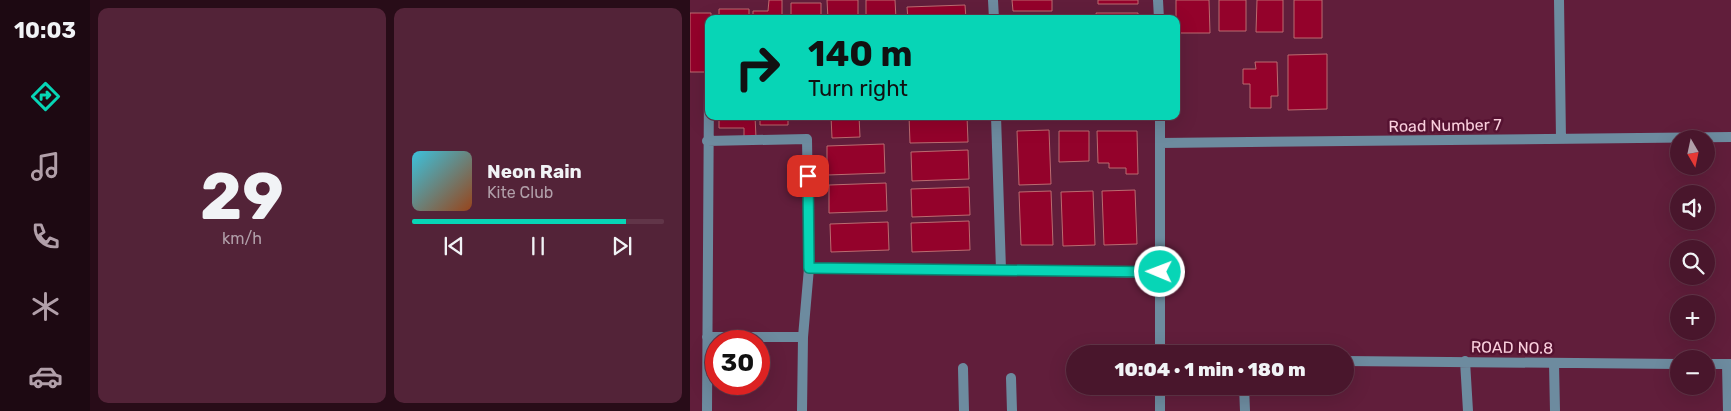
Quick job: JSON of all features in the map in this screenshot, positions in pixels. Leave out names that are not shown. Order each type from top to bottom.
[{"type":"street","points":[[993,0],[994,15]]},
{"type":"street","points":[[1158,0],[1159,15]]},
{"type":"street","points":[[1559,0],[1561,139]]},
{"type":"street","points":[[707,330],[708,120]]},
{"type":"street","points":[[996,120],[1001,270]]},
{"type":"street","points":[[1160,120],[1160,345]]},
{"type":"street","name":"Road Number 7","points":[[1160,143],[1731,137]]},
{"type":"street","points":[[707,141],[807,139],[809,268],[802,337],[802,411]]},
{"type":"street","points":[[809,268],[1160,272]]},
{"type":"street","points":[[770,337],[802,337]]},
{"type":"street","name":"ROAD NO.8","points":[[1354,361],[1670,364]]},
{"type":"street","points":[[1465,361],[1468,411]]},
{"type":"street","points":[[1554,363],[1555,411]]},
{"type":"street","points":[[1715,364],[1729,364],[1728,411]]},
{"type":"street","points":[[963,368],[964,411]]},
{"type":"street","points":[[1011,378],[1012,411]]},
{"type":"street","points":[[707,395],[707,411]]},
{"type":"street","points":[[1160,395],[1160,411]]},
{"type":"street","points":[[1244,395],[1245,411]]},
{"type":"building","points":[[769,0],[782,0],[782,15],[753,15],[753,11],[768,11]]},
{"type":"building","points":[[827,0],[858,0],[858,15],[828,15]]},
{"type":"building","points":[[866,0],[895,0],[896,15],[866,15]]},
{"type":"building","points":[[1012,0],[1052,0],[1052,11],[1013,11]]},
{"type":"building","points":[[1098,0],[1138,0],[1138,4],[1098,4]]},
{"type":"building","points":[[1176,0],[1209,0],[1210,33],[1180,33],[1180,15],[1176,15]]},
{"type":"building","points":[[1219,0],[1246,0],[1246,31],[1219,31]]},
{"type":"building","points":[[1257,0],[1283,0],[1283,32],[1256,32]]},
{"type":"building","points":[[1294,0],[1322,0],[1322,38],[1294,38]]},
{"type":"building","points":[[791,3],[821,3],[821,15],[791,15]]},
{"type":"building","points":[[965,5],[966,15],[908,15],[907,7]]},
{"type":"building","points":[[719,9],[749,9],[749,15],[719,15]]},
{"type":"building","points":[[690,13],[711,13],[711,15],[705,15],[705,72],[690,72]]},
{"type":"building","points":[[1096,13],[1138,13],[1138,15],[1096,15]]},
{"type":"building","points":[[1327,54],[1327,109],[1288,110],[1288,55]]},
{"type":"building","points":[[1255,62],[1277,62],[1278,96],[1271,96],[1271,108],[1250,108],[1250,84],[1243,84],[1243,69],[1256,69]]},
{"type":"building","points":[[719,120],[755,120],[756,138],[744,138],[744,128],[719,128]]},
{"type":"building","points":[[760,120],[788,120],[788,125],[760,125]]},
{"type":"building","points":[[831,120],[859,120],[860,137],[832,138]]},
{"type":"building","points":[[909,120],[967,120],[968,142],[910,143]]},
{"type":"building","points":[[1049,130],[1051,184],[1019,185],[1017,131]]},
{"type":"building","points":[[1059,131],[1089,131],[1089,161],[1059,162]]},
{"type":"building","points":[[1097,131],[1137,131],[1138,174],[1126,174],[1126,168],[1109,168],[1109,163],[1098,163]]},
{"type":"building","points":[[884,144],[885,173],[827,175],[827,146]]},
{"type":"building","points":[[968,150],[969,179],[912,181],[911,152]]},
{"type":"building","points":[[886,183],[887,211],[829,213],[829,185]]},
{"type":"building","points":[[969,187],[970,215],[912,217],[911,189]]},
{"type":"building","points":[[1135,190],[1137,244],[1104,245],[1102,191]]},
{"type":"building","points":[[1051,191],[1053,245],[1021,245],[1019,192]]},
{"type":"building","points":[[1093,191],[1095,245],[1063,246],[1061,192]]},
{"type":"building","points":[[969,221],[970,250],[912,252],[911,223]]},
{"type":"building","points":[[888,222],[889,250],[831,252],[830,224]]},
{"type":"route","points":[[808,176],[809,268],[1160,272]]}]
